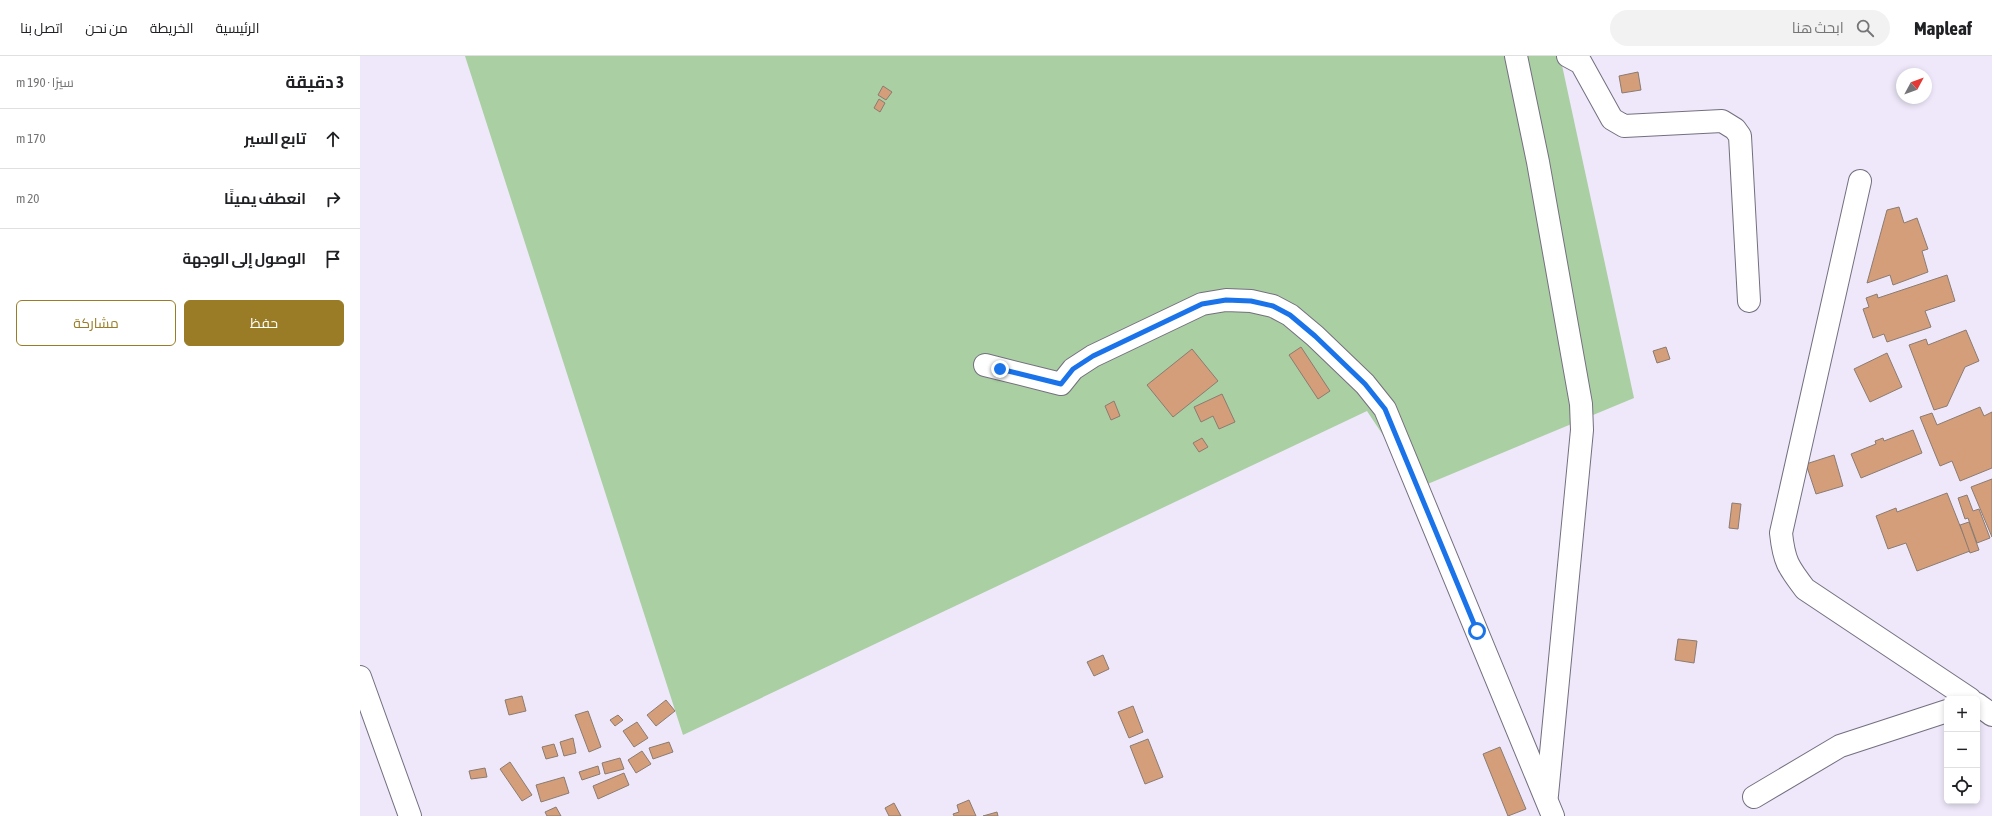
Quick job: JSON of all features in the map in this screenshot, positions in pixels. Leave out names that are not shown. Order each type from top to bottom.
[{"type":"street","points":[[1516,56],[1543,192],[1581,404],[1582,430],[1549,807]]},
{"type":"street","points":[[1568,56],[1581,63],[1612,119],[1617,123],[1624,126],[1722,121],[1735,129],[1740,136],[1749,302]]},
{"type":"street","points":[[1860,181],[1781,533],[1783,555],[1789,568],[1805,589],[1966,696]]},
{"type":"street","points":[[985,365],[1061,384],[1073,369],[1093,356],[1202,304],[1226,300],[1251,301],[1273,306],[1290,315],[1315,336],[1365,384],[1385,409],[1549,807]]},
{"type":"street","points":[[360,677],[410,816]]},
{"type":"street","points":[[1980,706],[1992,715]]},
{"type":"street","points":[[1754,797],[1840,746],[1944,712]]},
{"type":"green space","points":[[465,56],[1560,56],[1634,398],[1418,488],[1367,411],[683,735]]},
{"type":"building","points":[[1638,72],[1641,90],[1622,93],[1619,76]]},
{"type":"building","points":[[883,86],[892,92],[886,100],[878,95]]},
{"type":"building","points":[[879,99],[885,103],[880,112],[874,108]]},
{"type":"building","points":[[1899,207],[1904,223],[1917,218],[1928,249],[1922,251],[1928,272],[1893,285],[1890,275],[1867,283],[1887,210]]},
{"type":"building","points":[[1947,275],[1955,301],[1925,311],[1931,327],[1887,342],[1884,334],[1873,338],[1863,309],[1869,307],[1866,298],[1877,294],[1878,298]]},
{"type":"building","points":[[1966,330],[1979,361],[1965,367],[1947,406],[1934,410],[1909,345],[1926,339],[1928,345]]},
{"type":"building","points":[[1301,347],[1330,391],[1318,399],[1289,355]]},
{"type":"building","points":[[1666,347],[1670,359],[1657,363],[1653,351]]},
{"type":"building","points":[[1192,349],[1218,381],[1173,417],[1147,385]]},
{"type":"building","points":[[1887,353],[1902,387],[1870,402],[1854,369]]},
{"type":"building","points":[[1222,394],[1235,422],[1219,429],[1213,416],[1201,422],[1194,407]]},
{"type":"building","points":[[1114,401],[1120,416],[1111,420],[1105,406]]},
{"type":"building","points":[[1980,407],[1984,416],[1992,412],[1992,468],[1960,481],[1952,461],[1940,466],[1920,417],[1932,413],[1937,425]]},
{"type":"building","points":[[1913,430],[1922,453],[1861,478],[1851,454],[1876,444],[1875,441],[1883,438],[1884,441]]},
{"type":"building","points":[[1202,438],[1208,447],[1199,452],[1193,443]]},
{"type":"building","points":[[1834,455],[1843,486],[1816,494],[1806,464]]},
{"type":"building","points":[[1992,479],[1992,537],[1971,487]]},
{"type":"building","points":[[1947,493],[1970,551],[1917,571],[1906,543],[1888,549],[1876,516],[1896,508],[1897,512]]},
{"type":"building","points":[[1967,495],[1973,511],[1979,509],[1990,538],[1977,543],[1968,518],[1965,519],[1958,498]]},
{"type":"building","points":[[1732,503],[1741,504],[1738,529],[1729,528]]},
{"type":"building","points":[[1969,522],[1979,550],[1970,553],[1960,525]]},
{"type":"building","points":[[1678,639],[1697,641],[1694,663],[1675,660]]},
{"type":"building","points":[[1103,655],[1109,669],[1094,676],[1087,662]]},
{"type":"building","points":[[522,696],[526,711],[509,715],[505,700]]},
{"type":"building","points":[[666,700],[675,711],[656,726],[647,715]]},
{"type":"building","points":[[1133,706],[1143,732],[1129,738],[1118,712]]},
{"type":"building","points":[[588,711],[601,747],[589,752],[575,715]]},
{"type":"building","points":[[618,715],[623,720],[615,726],[610,720]]},
{"type":"building","points":[[637,722],[648,738],[634,747],[623,731]]},
{"type":"building","points":[[573,738],[576,753],[564,756],[560,742]]},
{"type":"building","points":[[1148,739],[1163,777],[1145,784],[1130,746]]},
{"type":"building","points":[[669,742],[673,752],[653,759],[649,748]]},
{"type":"building","points":[[554,744],[558,756],[546,759],[542,747]]},
{"type":"building","points":[[1500,747],[1526,809],[1508,816],[1483,754]]},
{"type":"building","points":[[642,751],[651,764],[636,773],[628,760]]},
{"type":"building","points":[[620,758],[624,769],[605,774],[602,763]]},
{"type":"building","points":[[510,762],[532,795],[522,801],[500,769]]},
{"type":"building","points":[[598,766],[600,774],[582,780],[579,772]]},
{"type":"building","points":[[485,768],[487,777],[471,779],[469,771]]},
{"type":"building","points":[[624,773],[629,785],[598,799],[593,786]]},
{"type":"building","points":[[564,777],[569,793],[541,802],[536,785]]},
{"type":"building","points":[[969,800],[976,816],[954,816],[953,814],[959,812],[957,805]]},
{"type":"building","points":[[894,803],[901,816],[889,816],[885,808]]},
{"type":"building","points":[[556,807],[561,816],[547,816],[545,812]]},
{"type":"building","points":[[997,812],[998,816],[983,816]]},
{"type":"route","points":[[1000,369],[1061,384],[1073,369],[1093,356],[1202,304],[1226,300],[1251,301],[1273,306],[1290,315],[1315,336],[1365,384],[1376,395],[1385,409],[1403,457],[1477,631]]}]
